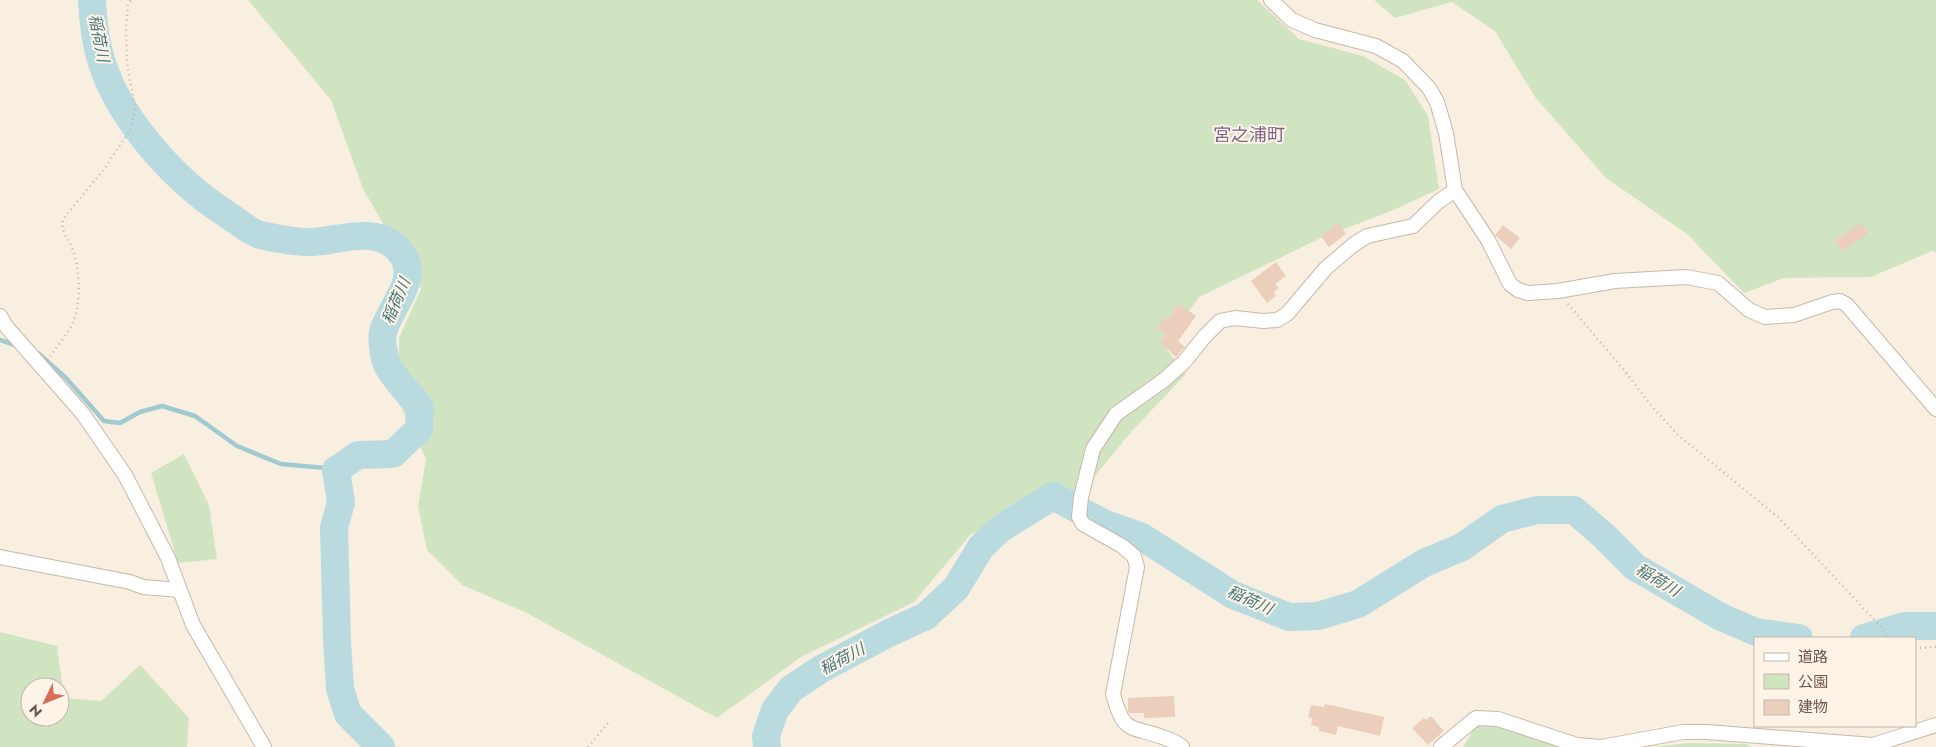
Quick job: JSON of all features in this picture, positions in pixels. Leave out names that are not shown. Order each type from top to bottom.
[{"type":"street","points":[[1271,0],[1292,20],[1307,27],[1376,46],[1403,61],[1429,88],[1437,102],[1446,133],[1455,190],[1488,240],[1510,284],[1518,290],[1528,293],[1558,291],[1615,281],[1686,276],[1718,283],[1749,310],[1766,317],[1794,315],[1840,301],[1847,305],[1936,409]]},
{"type":"street","points":[[1182,747],[1178,743],[1129,727],[1118,714],[1113,694],[1137,567],[1134,556],[1122,546],[1083,524],[1080,517],[1081,497],[1093,449],[1103,431],[1116,414],[1164,380],[1184,362],[1213,326],[1220,321],[1235,318],[1263,321],[1277,320],[1287,314],[1326,268],[1353,245],[1367,236],[1413,226],[1438,202],[1455,190]]},
{"type":"street","points":[[0,316],[5,325],[83,414],[125,475],[168,558],[193,625],[264,747]]},
{"type":"street","points":[[0,557],[130,582],[144,587],[180,590]]},
{"type":"street","points":[[1441,747],[1476,718],[1498,719],[1577,746],[1601,747],[1683,732],[1707,732],[1873,745],[1936,725]]},
{"type":"path","points":[[42,367],[74,321],[78,303],[77,272],[72,248],[62,224],[63,219],[105,168],[130,130],[135,108],[127,64],[126,29],[128,4],[131,0]]},
{"type":"path","points":[[1558,291],[1623,369],[1648,404],[1678,435],[1778,517],[1881,627],[1887,637]]},
{"type":"path","points":[[1916,648],[1936,647]]},
{"type":"path","points":[[588,747],[608,723]]},
{"type":"green space","points":[[248,0],[1257,0],[1299,39],[1363,56],[1405,80],[1428,116],[1439,189],[1391,211],[1321,238],[1199,297],[1164,346],[1186,374],[1131,432],[1071,505],[971,534],[914,602],[801,657],[717,718],[525,612],[462,585],[427,550],[418,506],[426,459],[398,401],[399,338],[421,289],[363,189],[331,100]]},
{"type":"green space","points":[[1374,0],[1936,0],[1936,252],[1932,251],[1871,277],[1784,278],[1744,293],[1687,234],[1606,178],[1535,97],[1495,31],[1452,2],[1395,18]]},
{"type":"green space","points":[[184,454],[209,505],[217,559],[178,563],[151,473]]},
{"type":"green space","points":[[0,632],[57,646],[61,677],[20,677],[20,727],[70,727],[70,698],[101,701],[140,665],[189,718],[187,747],[0,747]]},
{"type":"green space","points":[[1493,724],[1558,747],[1463,747],[1476,726]]},
{"type":"green space","points":[[1688,743],[1747,744],[1752,747],[1652,747]]},
{"type":"building","points":[[1338,223],[1346,234],[1329,247],[1321,236]]},
{"type":"building","points":[[1861,223],[1868,234],[1841,251],[1835,240]]},
{"type":"building","points":[[1503,225],[1520,238],[1511,249],[1495,235]]},
{"type":"building","points":[[1276,262],[1286,276],[1275,284],[1279,288],[1274,292],[1276,296],[1267,303],[1251,281]]},
{"type":"building","points":[[1179,304],[1196,316],[1178,341],[1185,347],[1176,357],[1159,342],[1166,335],[1157,328],[1164,318],[1167,320]]},
{"type":"building","points":[[1174,696],[1175,717],[1144,718],[1144,713],[1129,713],[1128,711],[1128,698]]},
{"type":"building","points":[[1325,704],[1384,717],[1380,736],[1338,726],[1336,735],[1319,731],[1319,727],[1311,725],[1312,718],[1308,717],[1311,705],[1324,707]]},
{"type":"building","points":[[1431,716],[1444,731],[1428,745],[1412,728],[1424,718],[1426,720]]},
{"type":"waterway","name":"稲荷川","points":[[92,0],[97,45],[101,60],[109,82],[121,104],[135,126],[168,166],[206,199],[242,225],[260,235],[307,242],[372,236],[392,244],[401,253],[406,263],[408,273],[406,283],[382,335],[385,359],[388,366],[420,407],[419,429],[393,454],[358,455],[336,470],[341,502],[334,528],[340,689],[348,714],[381,747]]},
{"type":"waterway","points":[[0,340],[18,346]]},
{"type":"waterway","points":[[34,351],[66,378],[104,421],[120,423],[140,412],[162,406],[195,416],[237,446],[281,464],[337,469]]},
{"type":"waterway","name":"稲荷川","points":[[767,747],[766,736],[775,710],[791,689],[821,669],[926,616],[956,588],[981,547],[1000,529],[1053,496],[1103,523],[1142,537],[1233,595],[1289,617],[1318,616],[1358,604],[1424,563],[1462,547],[1502,519],[1537,510],[1574,510],[1635,567],[1721,617],[1756,632],[1792,637]]},
{"type":"waterway","name":"稲荷川","points":[[1867,637],[1905,626],[1936,626]]},
{"type":"district","name":"宮之浦町","points":[[1249,135]]}]
